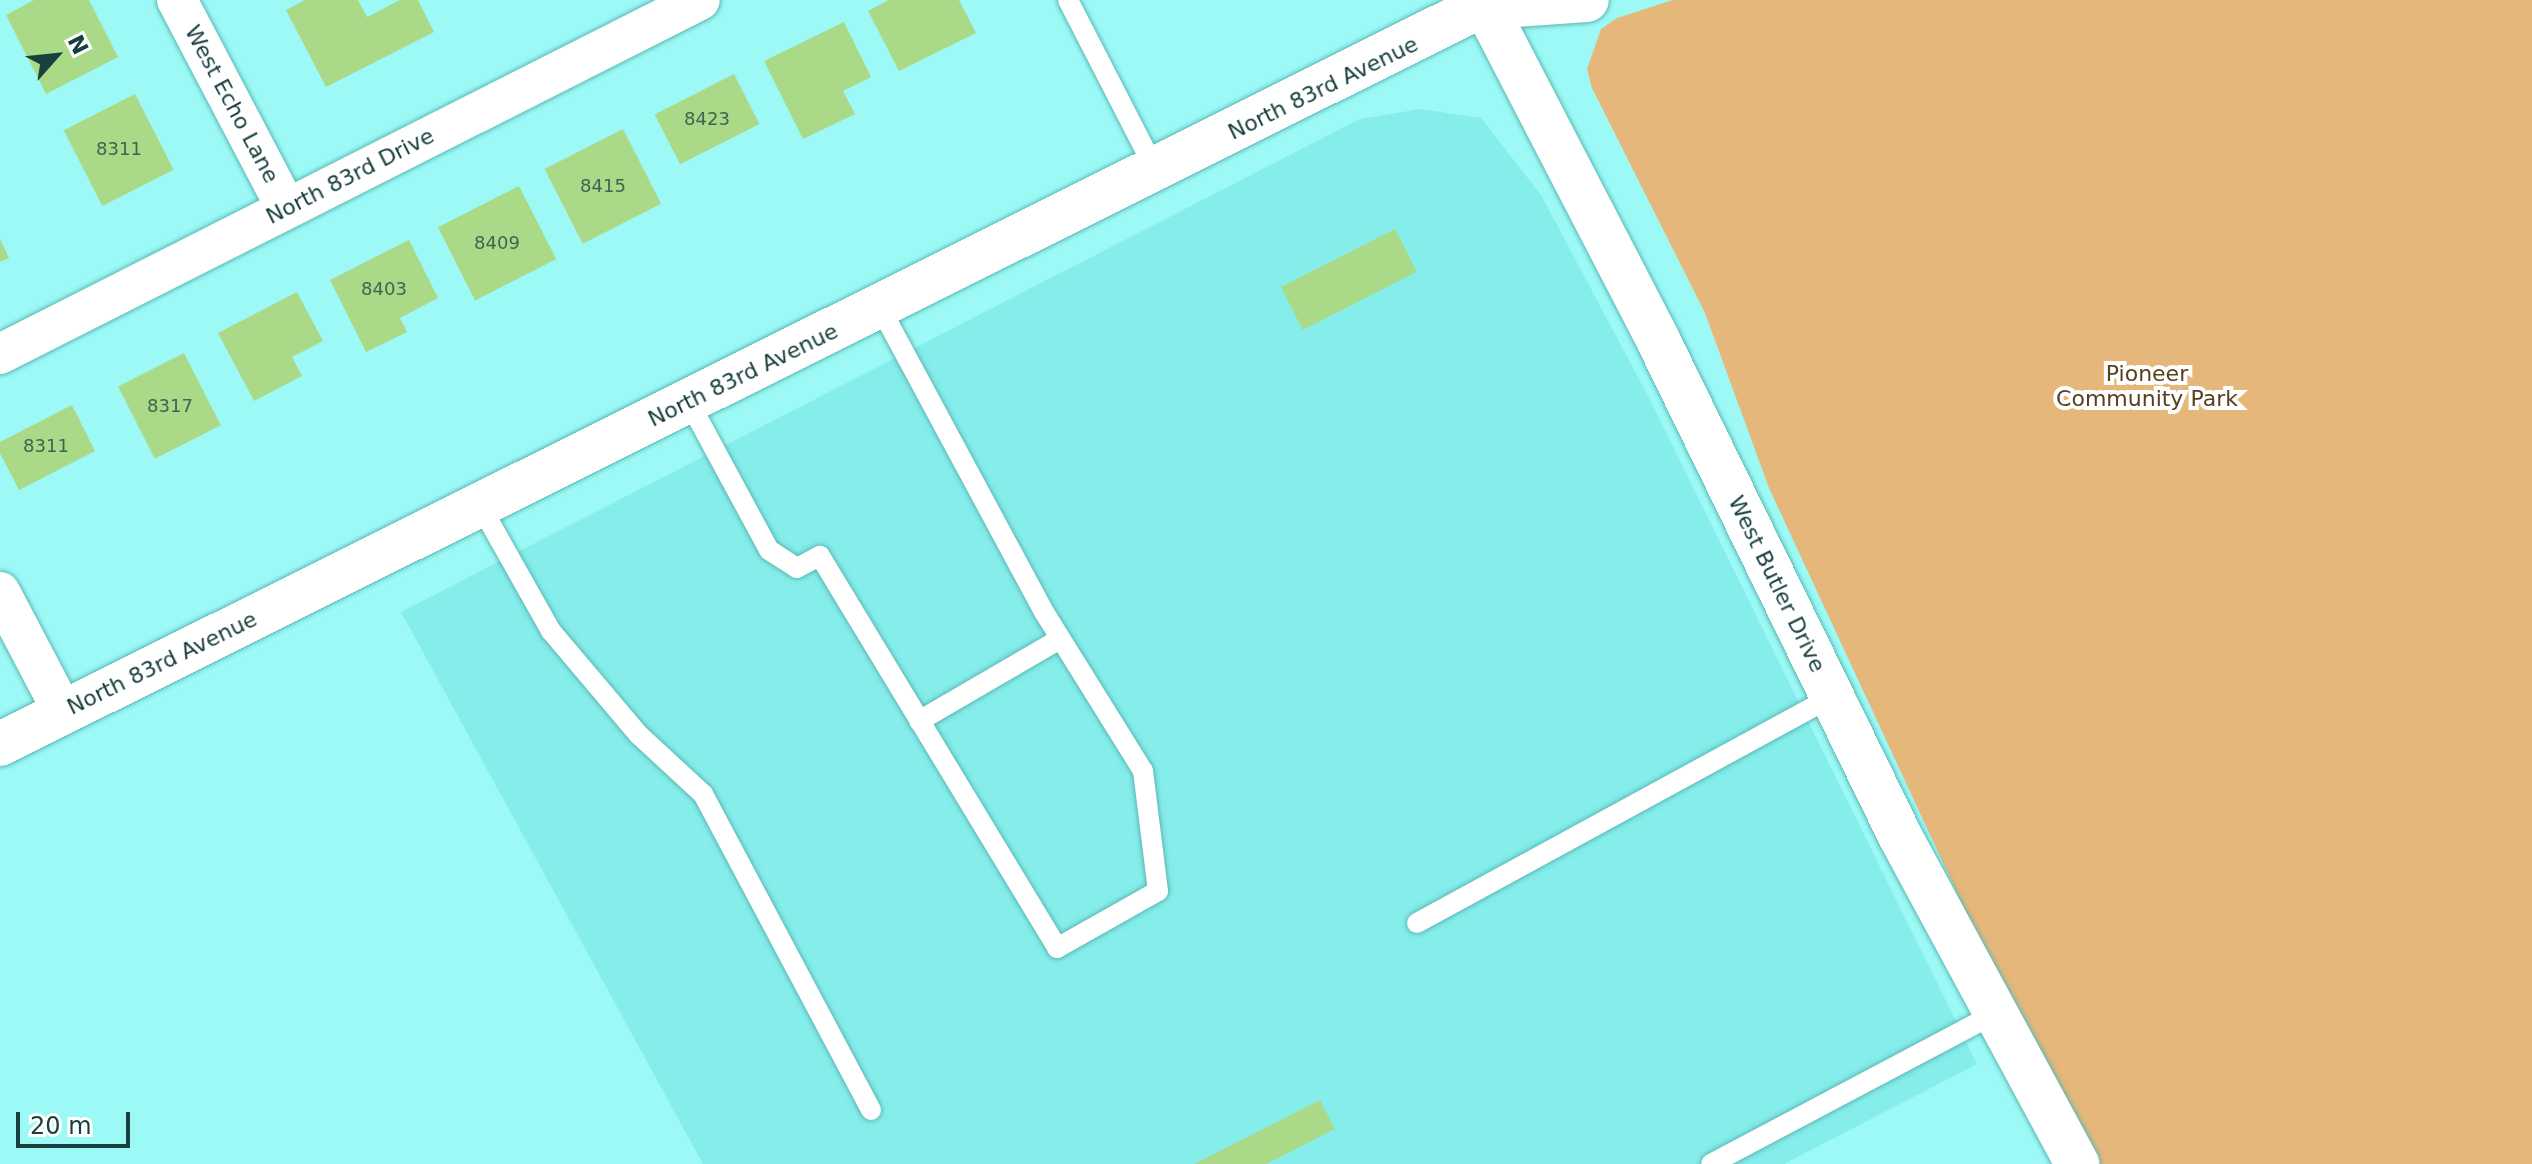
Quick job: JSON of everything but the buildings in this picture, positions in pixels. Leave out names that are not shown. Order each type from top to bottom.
[{"type":"main road","name":"North 83rd Avenue","points":[[0,744],[1156,171],[1487,2],[1587,0]]},
{"type":"main road","name":"West Butler Drive","points":[[1487,2],[1567,158],[1831,697],[2077,1164]]},
{"type":"street","name":"West Echo Lane","points":[[177,0],[286,208]]},
{"type":"street","name":"North 83rd Drive","points":[[0,354],[681,4]]},
{"type":"street","points":[[0,592],[63,712]]},
{"type":"lane","points":[[1068,0],[1156,171]]},
{"type":"lane","points":[[689,402],[769,550],[797,568],[820,556],[1057,948],[1158,891],[1143,771],[1060,639],[880,308]]},
{"type":"lane","points":[[480,505],[551,631],[639,735],[703,794],[871,1110]]},
{"type":"lane","points":[[919,721],[1060,639]]},
{"type":"lane","points":[[1417,923],[1831,697]]},
{"type":"lane","points":[[1711,1164],[1996,1013]]},
{"type":"shaded area","points":[[1421,109],[1481,118],[1541,195],[1649,398],[1977,1064],[1784,1164],[703,1164],[401,612],[1360,119]]},
{"type":"green space","name":"Pioneer Community Park","points":[[1673,0],[2532,0],[2532,1164],[2094,1164],[1985,953],[1769,488],[1705,313],[1592,88],[1587,69],[1601,29],[1617,18]]}]
